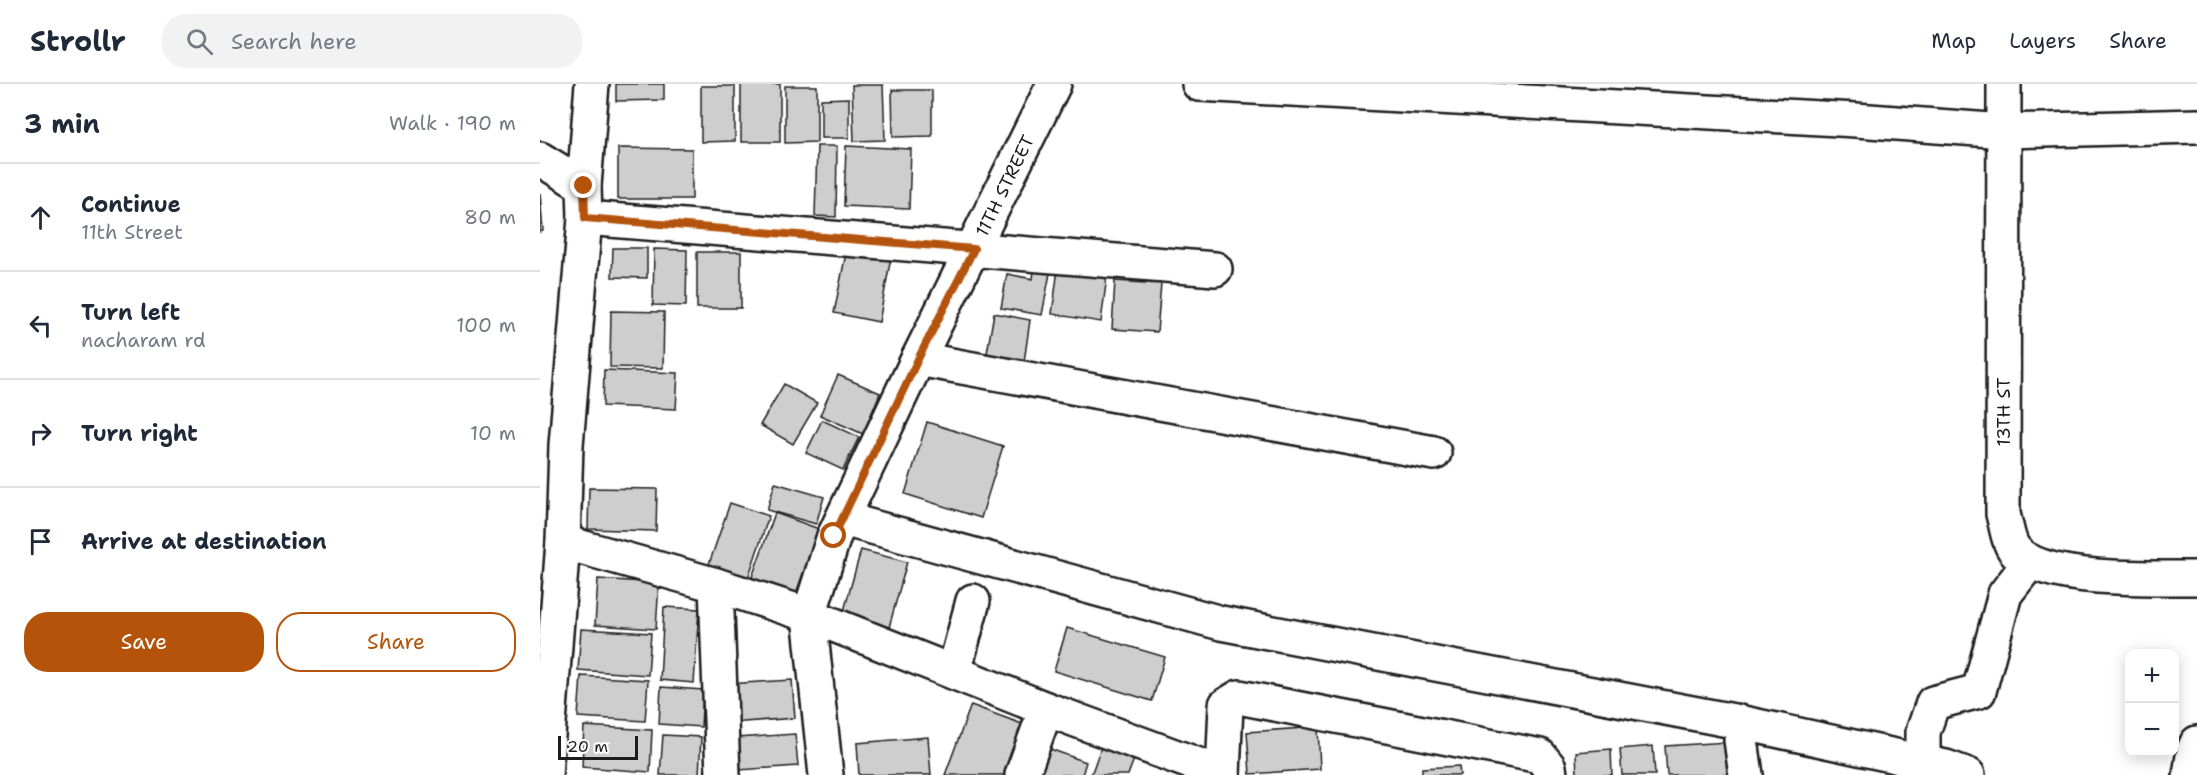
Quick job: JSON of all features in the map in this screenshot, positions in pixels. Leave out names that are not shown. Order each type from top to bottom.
[{"type":"street","points":[[545,775],[563,542],[553,444],[584,202],[592,84]]},
{"type":"street","name":"11TH STREET","points":[[808,615],[834,536],[918,359],[1054,84]]},
{"type":"street","points":[[1199,84],[1286,87],[2004,131],[2197,126]]},
{"type":"street","name":"13TH ST","points":[[2004,84],[2003,514],[2013,548],[2030,562]]},
{"type":"street","points":[[540,159],[584,202],[974,249],[1215,269]]},
{"type":"street","points":[[918,359],[1434,453]]},
{"type":"street","points":[[843,519],[1221,623],[1739,722],[1946,767],[1968,775]]},
{"type":"street","points":[[563,542],[716,585],[808,615],[1046,709],[1223,775],[1226,705],[1239,697],[1540,756],[1546,760],[1550,775]]},
{"type":"street","points":[[1923,762],[1923,732],[1933,703],[1978,691],[2005,594],[2030,562],[2076,575],[2197,578]]},
{"type":"street","points":[[716,585],[723,775]]},
{"type":"street","points":[[954,672],[973,601]]},
{"type":"street","points":[[808,615],[826,775]]},
{"type":"street","points":[[1022,775],[1046,709]]},
{"type":"street","points":[[1742,740],[1746,775]]},
{"type":"street","points":[[2190,775],[2197,743]]},
{"type":"building","points":[[616,84],[664,84],[664,100],[616,101]]},
{"type":"building","points":[[741,84],[780,84],[780,142],[741,142]]},
{"type":"building","points":[[852,85],[883,85],[885,140],[854,141]]},
{"type":"building","points":[[701,86],[735,86],[735,141],[701,142]]},
{"type":"building","points":[[785,86],[817,86],[817,142],[785,143]]},
{"type":"building","points":[[892,90],[932,90],[932,136],[893,137]]},
{"type":"building","points":[[849,98],[849,138],[821,138],[821,99]]},
{"type":"building","points":[[817,146],[837,146],[836,217],[815,216]]},
{"type":"building","points":[[846,146],[911,149],[909,209],[844,206]]},
{"type":"building","points":[[618,148],[692,149],[692,199],[618,199]]},
{"type":"building","points":[[540,193],[543,231],[540,232]]},
{"type":"building","points":[[613,248],[647,248],[647,278],[612,277]]},
{"type":"building","points":[[847,248],[891,257],[879,322],[834,313]]},
{"type":"building","points":[[654,249],[687,250],[686,306],[653,305]]},
{"type":"building","points":[[697,252],[741,252],[741,308],[697,308]]},
{"type":"building","points":[[1058,269],[1107,276],[1101,322],[1052,314]]},
{"type":"building","points":[[1034,270],[1050,273],[1042,315],[1001,308],[1007,274],[1033,279]]},
{"type":"building","points":[[1115,281],[1161,284],[1157,332],[1112,329]]},
{"type":"building","points":[[611,311],[664,312],[663,368],[610,367]]},
{"type":"building","points":[[994,313],[1030,320],[1023,369],[985,364]]},
{"type":"building","points":[[604,370],[678,373],[676,409],[603,406]]},
{"type":"building","points":[[838,375],[880,393],[863,434],[820,415]]},
{"type":"building","points":[[784,384],[817,403],[793,444],[760,425]]},
{"type":"building","points":[[822,420],[859,437],[843,470],[806,453]]},
{"type":"building","points":[[927,422],[1003,446],[981,518],[905,494]]},
{"type":"building","points":[[775,483],[824,497],[816,524],[767,510]]},
{"type":"building","points":[[589,488],[657,489],[656,531],[588,529]]},
{"type":"building","points":[[730,503],[769,516],[747,581],[708,567]]},
{"type":"building","points":[[775,513],[819,529],[795,596],[751,580]]},
{"type":"building","points":[[861,550],[907,562],[888,631],[842,618]]},
{"type":"building","points":[[598,579],[659,583],[656,629],[595,625]]},
{"type":"building","points":[[664,607],[699,609],[694,683],[660,680]]},
{"type":"building","points":[[1067,628],[1165,657],[1152,701],[1054,671]]},
{"type":"building","points":[[581,629],[651,633],[648,675],[578,670]]},
{"type":"building","points":[[581,676],[648,680],[645,721],[578,717]]},
{"type":"building","points":[[792,680],[795,718],[731,723],[728,684]]},
{"type":"building","points":[[661,687],[703,690],[701,727],[659,724]]},
{"type":"building","points":[[971,705],[1030,727],[1012,775],[945,775]]},
{"type":"building","points":[[584,726],[652,730],[650,772],[582,767]]},
{"type":"building","points":[[1318,727],[1320,769],[1250,774],[1247,732]]},
{"type":"building","points":[[795,734],[798,766],[739,770],[736,738]]},
{"type":"building","points":[[663,735],[701,737],[699,775],[660,775]]},
{"type":"building","points":[[928,737],[931,775],[859,775],[857,743]]},
{"type":"building","points":[[1728,742],[1730,775],[1667,775],[1665,746]]},
{"type":"building","points":[[1653,746],[1655,775],[1622,775],[1620,749]]},
{"type":"building","points":[[1101,747],[1134,759],[1128,775],[1091,775]]},
{"type":"building","points":[[1050,749],[1086,762],[1082,775],[1041,775]]},
{"type":"building","points":[[1611,749],[1612,775],[1577,775],[1576,752]]},
{"type":"building","points":[[1459,766],[1460,775],[1422,775],[1422,768]]},
{"type":"route","points":[[584,186],[585,218],[974,249],[918,359],[834,536]]}]
